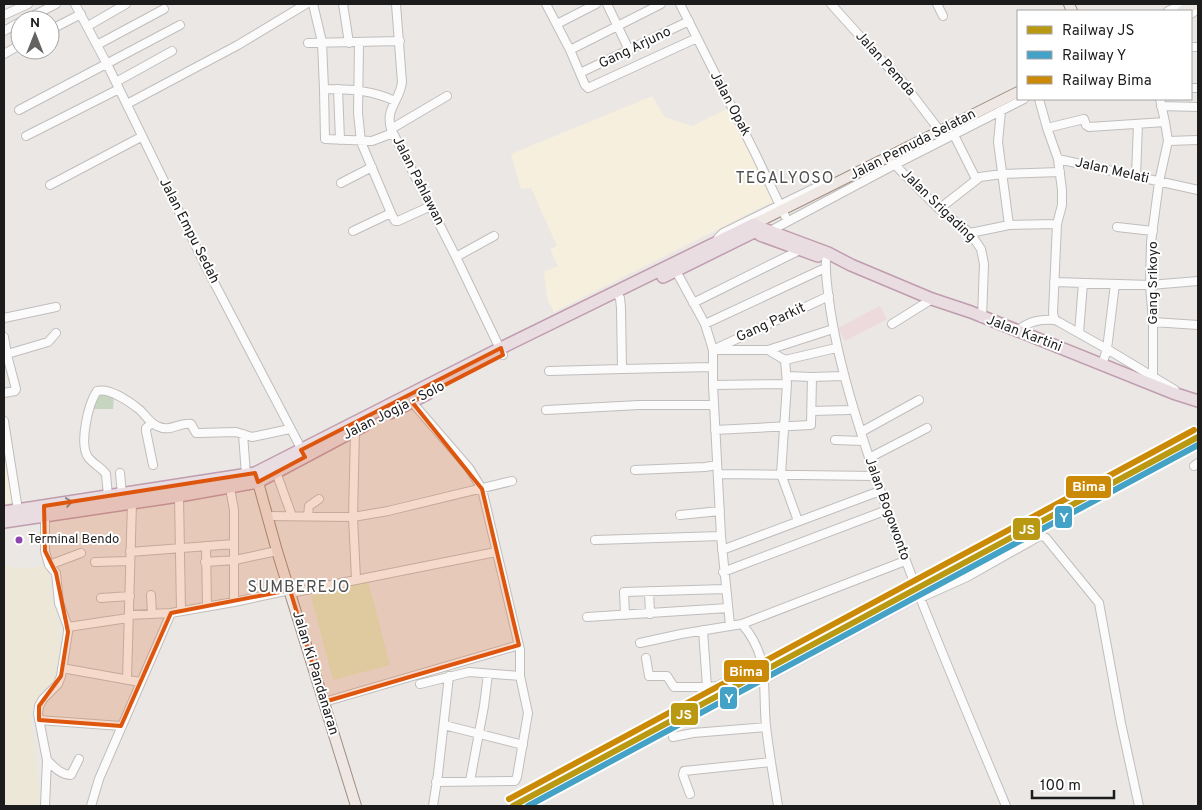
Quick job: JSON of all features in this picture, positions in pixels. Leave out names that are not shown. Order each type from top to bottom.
[{"type":"highway","name":"Jalan Kartini","points":[[759,230],[789,237],[932,299],[1102,364],[1153,380],[1198,401]]},
{"type":"highway","name":"Jalan Kartini","points":[[759,230],[826,263],[850,265]]},
{"type":"highway","name":"Jalan Jogja - Solo","points":[[4,512],[18,510],[45,511],[132,502],[230,488],[618,295],[716,242],[759,230]]},
{"type":"highway","name":"Jalan Jogja - Solo","points":[[618,295],[676,271],[759,230]]},
{"type":"highway","name":"Jalan Jogja - Solo","points":[[4,522],[108,496],[253,477],[276,472],[303,453],[412,402],[502,352]]},
{"type":"main road","points":[[1184,10],[1196,4]]},
{"type":"main road","name":"Jalan Pemuda Selatan","points":[[955,126],[1017,93]]},
{"type":"main road","name":"Jalan Pemuda Selatan","points":[[759,230],[782,211],[822,190],[891,161],[940,131],[1017,97]]},
{"type":"main road","name":"Jalan Ki Pandanaran","points":[[253,477],[267,516],[356,806]]},
{"type":"street","points":[[4,4],[6,14],[28,4]]},
{"type":"street","points":[[44,10],[56,4]]},
{"type":"street","name":"Jalan Empu Sedah","points":[[75,4],[88,26],[127,104],[141,137],[303,453]]},
{"type":"street","points":[[88,26],[126,4]]},
{"type":"street","points":[[127,104],[238,45],[306,4]]},
{"type":"street","points":[[313,4],[322,42],[325,139],[372,141],[392,131],[447,96]]},
{"type":"street","points":[[343,4],[349,43]]},
{"type":"street","name":"Jalan Pahlawan","points":[[396,4],[402,82],[400,92],[389,116],[392,131],[502,352]]},
{"type":"street","points":[[546,4],[588,88],[697,38]]},
{"type":"street","points":[[556,24],[596,4]]},
{"type":"street","points":[[607,4],[629,50]]},
{"type":"street","points":[[570,50],[661,4]]},
{"type":"street","name":"Jalan Opak","points":[[680,4],[756,152],[782,211]]},
{"type":"street","name":"Jalan Pemda","points":[[831,4],[884,64],[901,80],[940,131]]},
{"type":"street","points":[[937,4],[943,16]]},
{"type":"street","points":[[1170,10],[1183,4]]},
{"type":"street","points":[[97,45],[164,9]]},
{"type":"street","points":[[60,25],[81,14]]},
{"type":"street","name":"Gang Arjuno","points":[[580,73],[689,21]]},
{"type":"street","points":[[19,110],[180,25]]},
{"type":"street","points":[[308,43],[400,41]]},
{"type":"street","points":[[359,43],[358,113],[361,142],[391,213],[395,221],[398,221],[431,206]]},
{"type":"street","points":[[26,136],[118,86],[172,51]]},
{"type":"street","points":[[891,161],[955,126],[1017,88]]},
{"type":"street","points":[[324,89],[379,93],[395,101]]},
{"type":"street","points":[[338,89],[340,140]]},
{"type":"street","points":[[955,126],[1001,111],[1022,100]]},
{"type":"street","name":"Jalan Melati","points":[[1039,100],[1058,159],[1198,190]]},
{"type":"street","points":[[1198,107],[1160,103],[1168,141],[1198,140]]},
{"type":"street","points":[[1001,111],[998,142],[1009,225]]},
{"type":"street","points":[[1047,128],[1084,119],[1089,127],[1165,122]]},
{"type":"street","points":[[1136,176],[1138,124]]},
{"type":"street","points":[[955,126],[976,179]]},
{"type":"street","points":[[759,230],[940,131]]},
{"type":"street","points":[[50,184],[141,137]]},
{"type":"street","name":"Gang Srikoyo","points":[[1153,380],[1153,322],[1150,285],[1153,231],[1159,182],[1168,141]]},
{"type":"street","points":[[1056,320],[1053,313],[1057,224],[1062,205],[1058,159]]},
{"type":"street","name":"Jalan Srigading","points":[[891,161],[939,209],[970,233],[981,249],[983,256],[982,318]]},
{"type":"street","points":[[341,183],[372,167]]},
{"type":"street","points":[[939,209],[976,179],[984,176],[1060,172]]},
{"type":"street","points":[[716,242],[723,233],[782,211]]},
{"type":"street","points":[[353,230],[391,213]]},
{"type":"street","points":[[970,233],[1009,225],[1057,224]]},
{"type":"street","points":[[1117,226],[1153,231]]},
{"type":"street","points":[[456,257],[494,236]]},
{"type":"street","points":[[693,303],[800,250]]},
{"type":"street","points":[[705,324],[826,263]]},
{"type":"street","name":"Jalan Bogowonto","points":[[826,263],[836,348],[868,458],[905,561],[1006,806]]},
{"type":"street","points":[[676,271],[705,324],[714,350],[713,385],[723,572],[730,625]]},
{"type":"street","points":[[1054,282],[1150,285],[1198,281]]},
{"type":"street","points":[[1078,333],[1083,283]]},
{"type":"street","points":[[1102,364],[1107,349],[1115,284]]},
{"type":"street","points":[[618,295],[622,369]]},
{"type":"street","name":"Gang Parkit","points":[[714,350],[829,296]]},
{"type":"street","points":[[892,324],[932,299]]},
{"type":"street","points":[[4,318],[56,308]]},
{"type":"street","points":[[1017,331],[1030,322],[1056,320],[1107,349],[1153,380]]},
{"type":"street","points":[[1153,322],[1198,325]]},
{"type":"street","points":[[714,350],[768,350],[833,329]]},
{"type":"street","points":[[5,355],[48,342],[56,333]]},
{"type":"street","points":[[4,337],[5,355],[16,389],[15,391],[4,393]]},
{"type":"street","points":[[768,350],[785,360],[836,348]]},
{"type":"street","points":[[785,360],[787,380],[781,474],[798,521]]},
{"type":"street","points":[[549,372],[713,367]]},
{"type":"street","points":[[713,385],[843,376]]},
{"type":"street","points":[[715,430],[811,425],[812,377]]},
{"type":"street","points":[[108,496],[106,474],[90,460],[84,447],[85,431],[96,392],[102,390],[110,392],[128,402],[152,424],[167,429],[172,429],[180,424],[191,424],[196,433],[236,432],[252,437],[290,428]]},
{"type":"street","points":[[861,432],[919,400]]},
{"type":"street","points":[[412,402],[469,468],[482,489],[519,645],[521,659],[520,676],[528,713],[515,781],[436,782]]},
{"type":"street","points":[[546,410],[639,405],[714,405]]},
{"type":"street","points":[[812,411],[849,410],[853,408]]},
{"type":"street","points":[[4,421],[18,510]]},
{"type":"street","points":[[152,424],[146,428],[146,431],[153,465]]},
{"type":"street","points":[[868,458],[927,428]]},
{"type":"street","points":[[355,430],[353,517],[356,580]]},
{"type":"street","points":[[243,434],[253,477]]},
{"type":"street","points":[[835,440],[864,441]]},
{"type":"street","points":[[635,470],[717,465]]},
{"type":"street","points":[[276,472],[292,516]]},
{"type":"street","points":[[120,473],[122,494]]},
{"type":"street","points":[[718,474],[874,476]]},
{"type":"street","points":[[267,516],[353,517],[388,511],[512,481]]},
{"type":"street","points":[[230,488],[234,510],[234,602]]},
{"type":"street","points":[[722,550],[880,491]]},
{"type":"street","points":[[179,496],[181,611]]},
{"type":"street","points":[[308,516],[310,506],[319,499]]},
{"type":"street","points":[[127,680],[132,502]]},
{"type":"street","points":[[723,572],[887,510]]},
{"type":"street","points":[[45,511],[44,546],[49,565],[56,573],[59,603],[68,627],[67,643],[58,684],[38,706],[47,760],[45,806]]},
{"type":"street","points":[[680,515],[720,512]]},
{"type":"street","points":[[595,540],[721,536]]},
{"type":"street","points":[[920,598],[967,577],[1038,537],[1046,538],[1099,603],[1121,723],[1139,806]]},
{"type":"street","points":[[130,552],[234,544]]},
{"type":"street","points":[[206,546],[207,606]]},
{"type":"street","points":[[206,562],[235,560],[277,551]]},
{"type":"street","points":[[68,627],[128,616],[171,613],[234,602],[496,552]]},
{"type":"street","points":[[49,565],[82,553]]},
{"type":"street","points":[[95,562],[130,561]]},
{"type":"street","points":[[640,643],[742,624],[905,561]]},
{"type":"street","points":[[625,615],[624,592],[725,589]]},
{"type":"street","points":[[649,591],[650,614]]},
{"type":"street","points":[[152,595],[152,614]]},
{"type":"street","points":[[101,598],[130,596]]},
{"type":"street","points":[[587,617],[728,608]]},
{"type":"street","points":[[91,806],[99,779],[171,613]]},
{"type":"street","points":[[742,624],[755,640],[764,667],[766,727],[778,806]]},
{"type":"street","points":[[703,630],[707,686]]},
{"type":"street","points":[[324,702],[519,645]]},
{"type":"street","points":[[646,658],[649,676],[667,676],[674,687],[718,686],[751,668]]},
{"type":"street","points":[[62,668],[140,682]]},
{"type":"street","points":[[420,684],[470,672],[520,676]]},
{"type":"street","points":[[470,782],[488,674]]},
{"type":"street","points":[[433,806],[450,676]]},
{"type":"street","points":[[39,720],[121,726]]},
{"type":"street","points":[[444,725],[523,746]]},
{"type":"street","points":[[673,737],[694,733],[766,727]]},
{"type":"street","points":[[47,760],[56,770],[71,776],[79,759]]},
{"type":"street","points":[[690,794],[683,775],[684,772],[771,762]]},
{"type":"highlighted area","points":[[501,348],[503,355],[412,402],[482,489],[519,645],[324,702],[290,590],[171,613],[121,726],[39,720],[39,706],[61,676],[68,632],[56,573],[45,551],[44,506],[255,473],[258,482],[305,457],[301,450]]},
{"type":"shaded area","points":[[652,96],[665,117],[692,126],[729,108],[774,201],[554,312],[547,299],[544,272],[558,266],[550,249],[557,246],[531,188],[521,189],[511,154]]},
{"type":"shaded area","points":[[880,306],[887,319],[845,341],[838,328]]},
{"type":"shaded area","points":[[1198,428],[1198,445],[917,598],[918,603],[769,683],[766,662]]},
{"type":"shaded area","points":[[4,436],[14,502],[4,504]]},
{"type":"shaded area","points":[[4,563],[11,567],[30,568],[46,565],[50,577],[51,595],[60,624],[61,633],[55,680],[37,698],[30,712],[40,806],[4,806]]},
{"type":"green space","points":[[97,394],[114,395],[113,409],[93,409]]},
{"type":"green space","points":[[368,581],[390,665],[333,680],[311,596]]},
{"type":"rail line","name":"Bima","points":[[509,799],[1194,430]]},
{"type":"rail line","name":"JS","points":[[513,806],[1198,437]]},
{"type":"rail line","name":"Y","points":[[528,806],[1198,445]]},
{"type":"place","name":"Terminal Bendo","points":[[19,540]]},
{"type":"district","name":"TEGALYOSO","points":[[785,179]]},
{"type":"district","name":"SUMBEREJO","points":[[299,588]]}]
